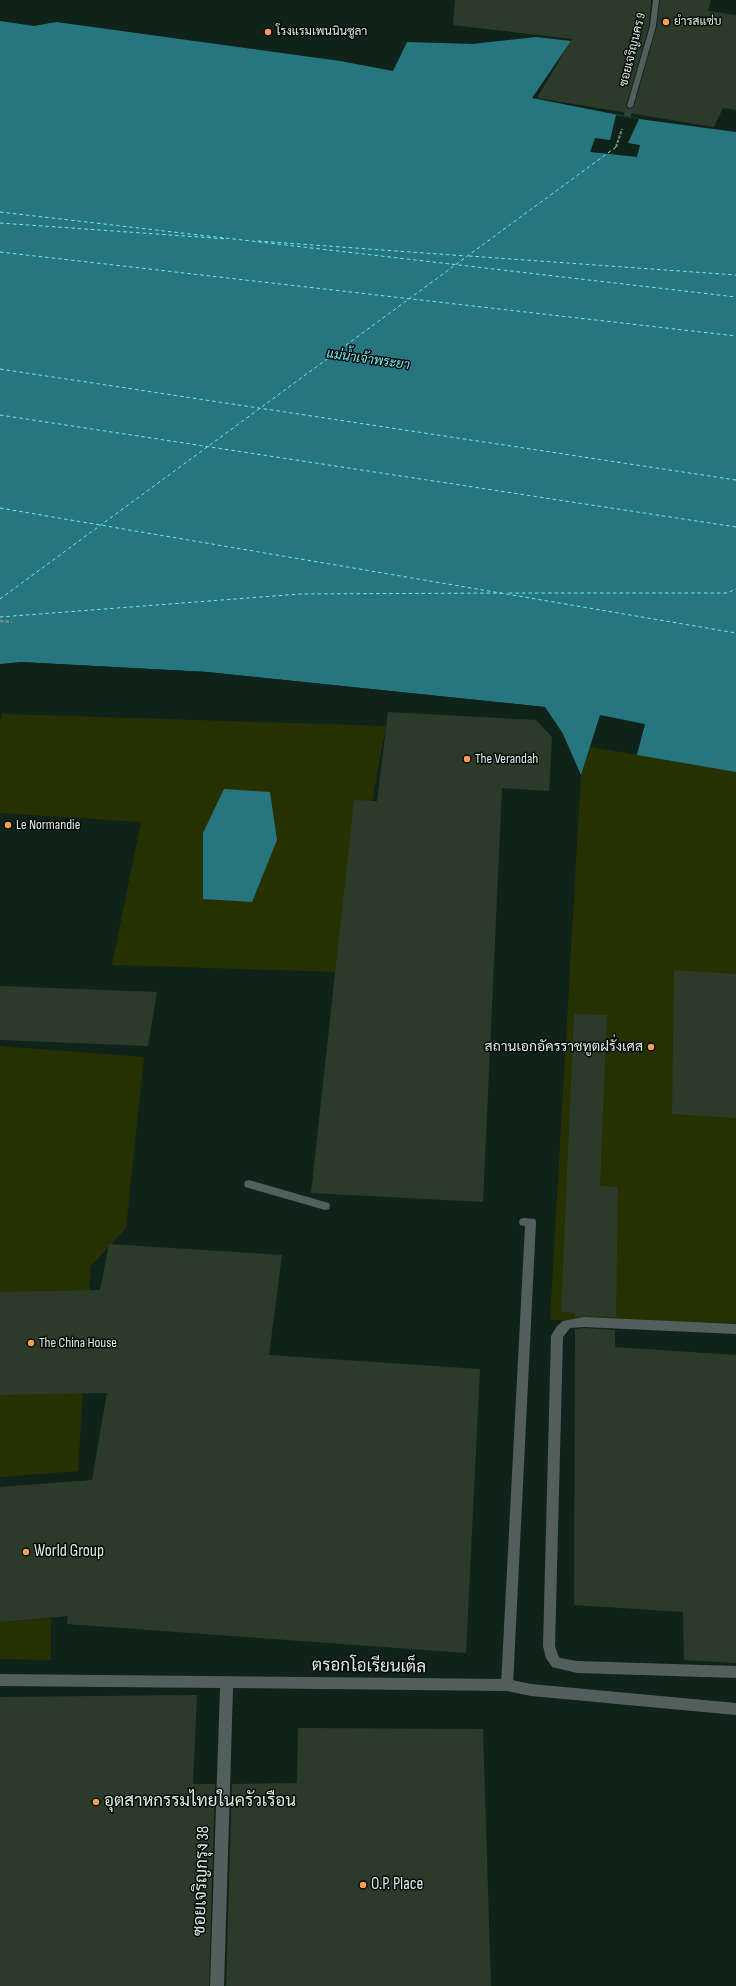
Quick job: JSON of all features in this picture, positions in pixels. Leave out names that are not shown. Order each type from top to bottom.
[{"type":"street","name":"ซอยเจริญนคร 9","points":[[630,106],[653,26],[656,0]]},
{"type":"street","points":[[249,1184],[325,1206]]},
{"type":"street","points":[[507,1685],[532,1222],[524,1222]]},
{"type":"street","points":[[736,1329],[584,1322],[567,1324],[561,1329],[557,1336],[549,1646],[552,1658],[556,1663],[577,1667],[736,1672]]},
{"type":"street","name":"ตรอกโอเรียนเต็ล","points":[[0,1680],[507,1685],[531,1690],[736,1709]]},
{"type":"street","name":"ซอยเจริญกรุง 38","points":[[217,1986],[227,1682]]},
{"type":"path","points":[[616,147],[623,128]]},
{"type":"path","points":[[0,621],[12,622]]},
{"type":"green space","points":[[2,714],[386,726],[340,972],[112,965],[141,822],[0,813],[0,722]]},
{"type":"green space","points":[[590,747],[736,772],[736,1323],[550,1320],[581,775]]},
{"type":"green space","points":[[0,1046],[144,1057],[126,1228],[91,1266],[78,1471],[0,1477]]},
{"type":"green space","points":[[51,1618],[51,1660],[0,1659],[0,1622]]},
{"type":"water","name":"แม่น้ำเจ้าพระยา","points":[[0,21],[34,26],[56,22],[340,61],[393,71],[407,42],[472,44],[536,37],[571,41],[532,98],[639,119],[736,132],[736,772],[637,755],[645,724],[600,715],[581,775],[563,734],[545,707],[207,672],[20,662],[0,664]]},
{"type":"water","points":[[224,789],[270,792],[277,840],[252,902],[203,899],[203,833]]},
{"type":"pier","points":[[616,115],[639,119],[628,143],[640,145],[637,157],[590,152],[595,138],[610,140]]},
{"type":"pier","points":[[20,662],[207,672],[545,707],[563,734],[563,739],[544,709],[207,674],[19,664]]},
{"type":"building","points":[[455,0],[651,0],[649,26],[626,106],[629,109],[634,106],[657,26],[660,0],[711,0],[708,11],[736,15],[736,110],[723,108],[714,127],[537,98],[572,39],[453,25]]},
{"type":"building","points":[[388,712],[536,720],[552,737],[549,791],[502,788],[483,1202],[311,1193],[354,800],[377,801]]},
{"type":"building","points":[[674,970],[736,974],[736,1118],[672,1114]]},
{"type":"building","points":[[0,986],[157,992],[148,1046],[0,1040]]},
{"type":"building","points":[[574,1014],[607,1015],[600,1186],[618,1187],[616,1317],[575,1317],[575,1313],[561,1312]]},
{"type":"building","points":[[109,1244],[282,1255],[269,1355],[480,1369],[466,1653],[67,1624],[68,1616],[0,1622],[0,1487],[92,1480],[107,1393],[0,1395],[0,1292],[100,1290]]},
{"type":"building","points":[[584,1328],[615,1330],[615,1347],[736,1355],[736,1663],[684,1660],[683,1612],[574,1605],[575,1329]]},
{"type":"building","name":"อุตสาหกรรมไทยในครัวเรือน","points":[[197,1695],[193,1784],[215,1784],[209,1986],[0,1986],[0,1697]]},
{"type":"building","name":"O.P. Place","points":[[298,1728],[483,1729],[491,1986],[226,1986],[232,1784],[297,1783]]},
{"type":"ferry route","points":[[456,265],[616,147]]},
{"type":"ferry route","points":[[0,212],[456,265]]},
{"type":"ferry route","points":[[0,223],[227,239]]},
{"type":"ferry route","points":[[258,241],[466,256]]},
{"type":"ferry route","points":[[0,252],[409,299]]},
{"type":"ferry route","points":[[469,256],[736,275]]},
{"type":"ferry route","points":[[409,299],[456,265]]},
{"type":"ferry route","points":[[456,265],[736,297]]},
{"type":"ferry route","points":[[260,408],[409,299]]},
{"type":"ferry route","points":[[409,299],[736,336]]},
{"type":"ferry route","points":[[0,369],[260,408]]},
{"type":"ferry route","points":[[208,447],[260,408]]},
{"type":"ferry route","points":[[260,408],[736,480]]},
{"type":"ferry route","points":[[0,415],[208,447]]},
{"type":"ferry route","points":[[101,525],[208,447]]},
{"type":"ferry route","points":[[208,447],[736,527]]},
{"type":"ferry route","points":[[0,508],[101,525]]},
{"type":"ferry route","points":[[0,599],[101,525]]},
{"type":"ferry route","points":[[101,525],[501,593]]},
{"type":"ferry route","points":[[509,593],[727,593],[736,589]]},
{"type":"ferry route","points":[[0,617],[300,594],[501,593]]},
{"type":"ferry route","points":[[501,593],[736,633]]},
{"type":"tunnel","points":[[627,116],[630,106]]},
{"type":"place","name":"ยำรสแซ่บ","points":[[666,22]]},
{"type":"place","name":"โรงแรมเพนนินซูลา","points":[[268,32]]},
{"type":"place","name":"The Verandah","points":[[467,759]]},
{"type":"place","name":"Le Normandie","points":[[8,825]]},
{"type":"place","name":"สถานเอกอัครราชทูตฝรั่งเศส","points":[[651,1047]]},
{"type":"place","name":"The China House","points":[[31,1343]]},
{"type":"place","name":"World Group","points":[[26,1552]]},
{"type":"place","name":"อุตสาหกรรมไทยในครัวเรือน","points":[[96,1802]]},
{"type":"place","name":"O.P. Place","points":[[363,1885]]}]
